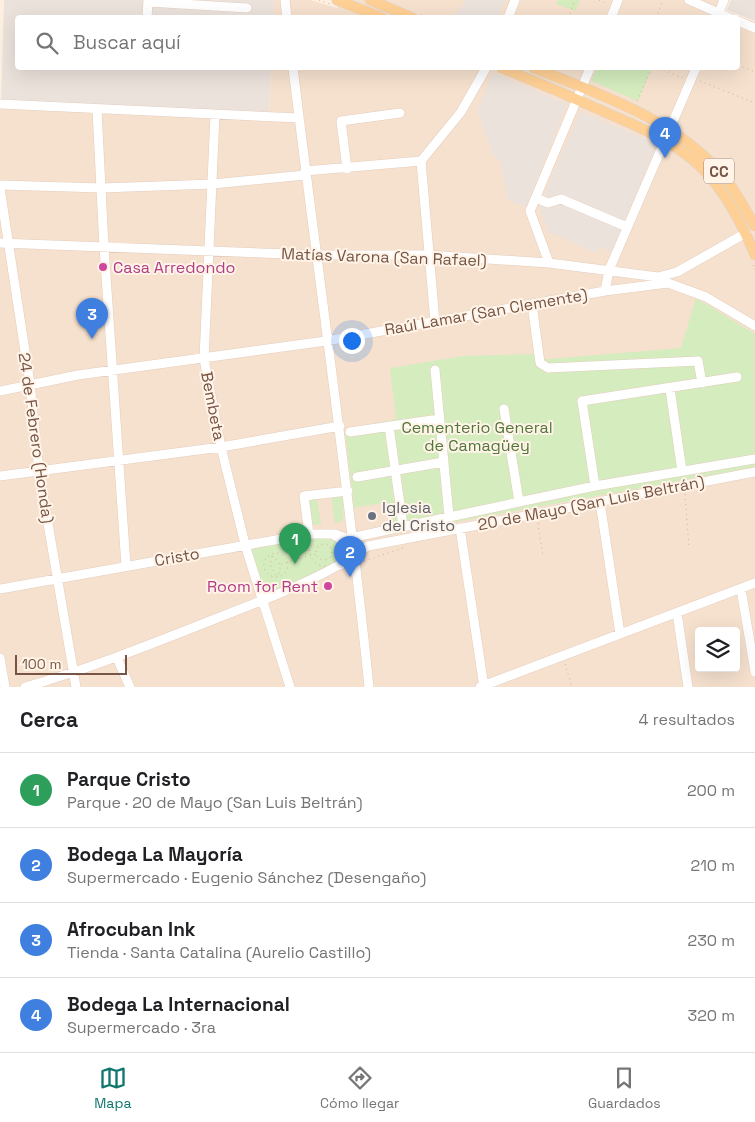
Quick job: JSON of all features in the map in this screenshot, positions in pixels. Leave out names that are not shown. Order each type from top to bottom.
[{"type":"main road","points":[[337,0],[376,15]]},
{"type":"main road","points":[[376,1],[406,15]]},
{"type":"main road","name":"CC","points":[[507,70],[576,99],[664,140],[694,161],[752,229]]},
{"type":"main road","name":"CC","points":[[539,70],[582,87],[669,128],[701,152],[726,178],[752,229],[755,255]]},
{"type":"street","points":[[285,0],[287,15]]},
{"type":"street","points":[[509,15],[515,0]]},
{"type":"street","points":[[689,0],[718,15],[724,0]]},
{"type":"street","points":[[148,15],[148,1],[247,8]]},
{"type":"street","points":[[376,1],[379,15]]},
{"type":"street","points":[[740,22],[755,28]]},
{"type":"street","points":[[293,70],[326,341],[348,490],[369,687]]},
{"type":"street","points":[[435,322],[428,255],[422,161],[461,112],[485,70]]},
{"type":"street","points":[[549,263],[530,211],[589,70]]},
{"type":"street","points":[[605,291],[609,270],[695,70]]},
{"type":"street","points":[[0,104],[299,118]]},
{"type":"street","points":[[97,110],[104,247],[126,566]]},
{"type":"street","points":[[347,169],[341,121],[400,113]]},
{"type":"street","name":"Bembeta","points":[[215,115],[204,359],[221,447],[244,544],[290,687]]},
{"type":"street","points":[[0,186],[102,188],[213,184],[422,161]]},
{"type":"street","name":"24 de Febrero (Honda)","points":[[0,186],[4,243],[30,384],[39,471],[76,687]]},
{"type":"street","points":[[536,198],[548,203],[561,199],[627,227]]},
{"type":"street","name":"Matías Varona (San Rafael)","points":[[4,243],[315,255],[428,255],[549,263],[609,270],[658,281],[752,229]]},
{"type":"street","points":[[676,272],[676,284]]},
{"type":"street","name":"Raúl Lamar (San Clemente)","points":[[0,391],[113,370],[326,341],[658,281],[676,284],[706,297],[755,326]]},
{"type":"street","points":[[532,304],[540,363],[548,368],[698,361],[702,383]]},
{"type":"street","points":[[435,370],[449,516]]},
{"type":"street","points":[[595,486],[582,401],[670,389],[737,377]]},
{"type":"street","points":[[670,389],[682,471]]},
{"type":"street","points":[[504,409],[519,502]]},
{"type":"street","points":[[350,432],[439,419]]},
{"type":"street","points":[[0,476],[221,447],[340,426]]},
{"type":"street","points":[[390,426],[403,526]]},
{"type":"street","points":[[352,539],[403,526],[595,486],[755,459]]},
{"type":"street","points":[[357,477],[444,462]]},
{"type":"street","points":[[726,464],[728,474]]},
{"type":"street","name":"20 de Mayo (San Luis Beltrán)","points":[[25,687],[117,658],[261,601],[340,566],[368,546],[755,472]]},
{"type":"street","points":[[309,534],[304,496],[348,490]]},
{"type":"street","points":[[600,502],[620,634]]},
{"type":"street","points":[[460,528],[483,686],[755,583]]},
{"type":"street","points":[[326,533],[340,538],[345,545],[345,560],[340,566]]},
{"type":"street","name":"Cristo","points":[[0,589],[244,544],[309,534],[326,533],[352,539]]},
{"type":"street","name":"20 de Mayo (San Luis Beltrán)","points":[[352,539],[368,546]]},
{"type":"street","points":[[741,589],[755,672]]},
{"type":"street","points":[[677,613],[688,687]]},
{"type":"street","points":[[0,658],[5,687]]},
{"type":"street","points":[[117,658],[130,687]]},
{"type":"path","points":[[569,15],[575,0]]},
{"type":"path","points":[[599,0],[617,4]]},
{"type":"path","points":[[657,15],[663,0]]},
{"type":"path","points":[[740,66],[755,72]]},
{"type":"path","points":[[636,105],[651,70]]},
{"type":"path","points":[[665,70],[755,103]]},
{"type":"path","points":[[685,486],[689,547]]},
{"type":"path","points":[[536,514],[543,557]]},
{"type":"path","points":[[321,537],[331,538],[338,545],[340,555],[330,566],[316,564],[310,556],[310,546],[321,537]]},
{"type":"path","points":[[321,545],[329,546],[332,550],[327,560],[321,559],[317,554],[318,548],[321,545]]},
{"type":"path","points":[[279,579],[266,572],[265,560],[270,553],[274,552],[285,558],[288,562]]},
{"type":"path","points":[[280,564],[317,554]]},
{"type":"path","points":[[278,576],[280,564],[272,556],[270,568],[279,579]]},
{"type":"path","points":[[279,579],[286,572],[288,562]]},
{"type":"path","points":[[562,656],[572,687]]},
{"type":"shaded area","points":[[4,0],[274,0],[273,15],[15,15],[15,70],[271,70],[269,112],[1,102]]},
{"type":"shaded area","points":[[274,0],[310,0],[337,8],[339,0],[722,0],[717,11],[725,15],[273,15]]},
{"type":"shaded area","points":[[467,0],[505,0],[499,15],[455,15]]},
{"type":"shaded area","points":[[731,0],[755,0],[755,21],[740,15],[727,10]]},
{"type":"shaded area","points":[[740,21],[755,28],[755,687],[0,687],[0,102],[269,117],[271,70],[740,70]]},
{"type":"shaded area","points":[[493,73],[567,104],[526,207],[507,200],[501,163],[492,152],[477,111]]},
{"type":"shaded area","points":[[580,111],[657,144],[611,252],[600,247],[597,253],[548,232],[539,208]]},
{"type":"green space","points":[[558,0],[580,0],[575,11],[556,4]]},
{"type":"green space","points":[[596,70],[651,70],[638,101],[591,81]]},
{"type":"green space","name":"Cementerio General de Camagüey","points":[[696,298],[755,334],[755,467],[391,534],[387,502],[354,508],[345,429],[396,419],[390,368],[463,356],[536,354],[537,360],[681,348]]},
{"type":"green space","points":[[343,494],[343,520],[335,524],[331,496]]},
{"type":"green space","points":[[317,498],[321,524],[313,525],[309,499]]},
{"type":"green space","points":[[319,536],[334,538],[340,544],[341,559],[333,566],[267,594],[263,591],[251,552],[253,548]]},
{"type":"place","name":"Bodega La Internacional","points":[[665,158]]},
{"type":"place","name":"Casa Arredondo","points":[[103,267]]},
{"type":"place","name":"Afrocuban Ink","points":[[92,339]]},
{"type":"place","name":"Iglesia del Cristo","points":[[372,516]]},
{"type":"place","name":"Parque Cristo","points":[[295,564]]},
{"type":"place","name":"Bodega La Mayoría","points":[[350,577]]},
{"type":"place","name":"Room for Rent","points":[[328,586]]}]
